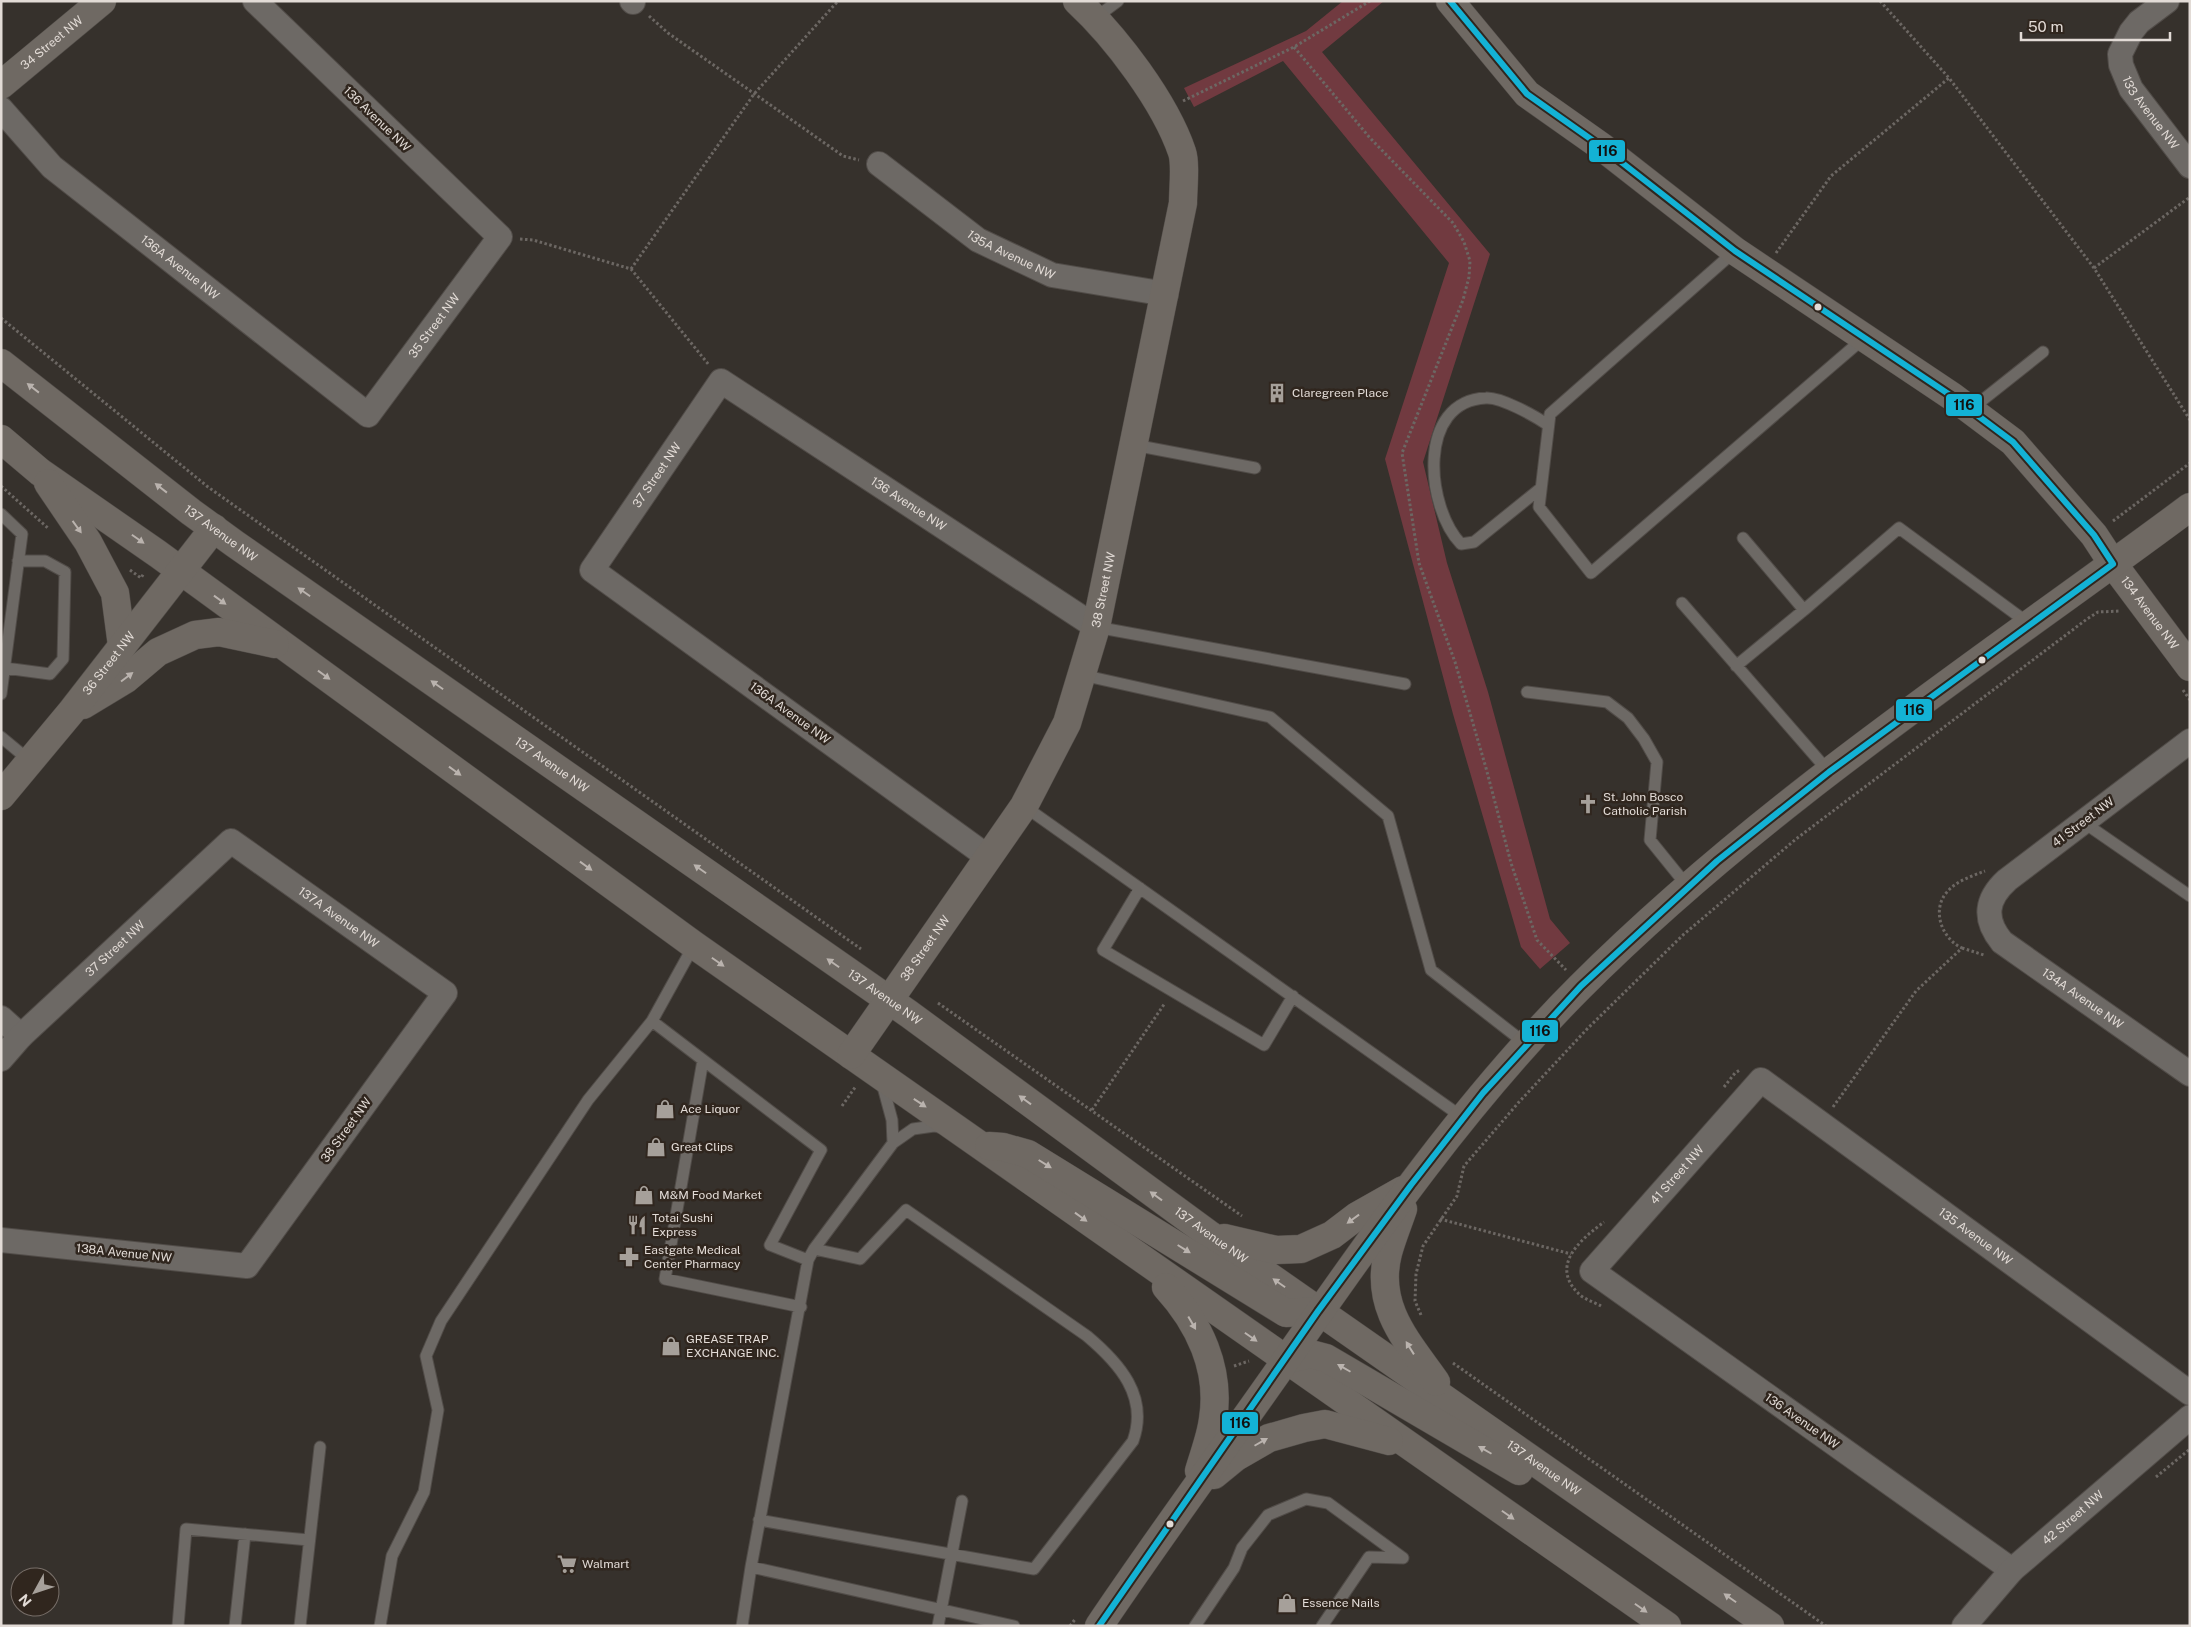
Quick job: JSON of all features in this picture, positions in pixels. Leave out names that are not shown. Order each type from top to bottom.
[{"type":"main road","name":"34 Street NW","points":[[1,85],[102,1]]},
{"type":"main road","name":"134 Avenue NW","points":[[1450,1],[1528,94],[1602,148],[1735,251],[1970,410],[2012,442],[2094,535],[2184,675]]},
{"type":"main road","name":"38 Street NW","points":[[851,1054],[1024,806],[1067,722],[1096,627],[1166,294],[1183,203],[1183,154],[1162,110],[1140,75],[1086,10]]},
{"type":"main road","name":"137 Avenue NW","points":[[1,363],[214,528],[888,1000],[1210,1235],[1770,1626]]},
{"type":"main road","points":[[1,439],[40,472],[181,571],[694,945],[880,1076],[974,1139],[1140,1258],[1667,1626]]},
{"type":"main road","points":[[40,472],[88,542],[115,592],[122,646]]},
{"type":"main road","points":[[1099,1626],[1286,1360],[1318,1311],[1410,1185],[1462,1117],[1526,1044],[1581,986],[1717,861],[1829,772],[2190,507]]},
{"type":"main road","name":"36 Street NW","points":[[1,796],[71,712],[214,528]]},
{"type":"main road","points":[[71,712],[126,679],[158,652],[195,635],[218,632],[284,646]]},
{"type":"main road","points":[[974,1139],[1028,1154],[1286,1313],[1318,1311]]},
{"type":"main road","points":[[1210,1235],[1276,1250],[1301,1249],[1332,1235],[1357,1216],[1410,1185]]},
{"type":"main road","points":[[1410,1185],[1388,1255],[1385,1282],[1402,1302],[1394,1321],[1414,1354],[1449,1402]]},
{"type":"main road","points":[[1140,1258],[1181,1304],[1200,1337],[1213,1373],[1216,1388],[1213,1420],[1194,1491]]},
{"type":"main road","points":[[1286,1360],[1311,1354],[1326,1358],[1594,1514],[1635,1532]]},
{"type":"main road","points":[[1194,1491],[1236,1457],[1269,1438],[1304,1428],[1324,1424],[1411,1447]]},
{"type":"street","name":"136 Avenue NW","points":[[255,1],[500,237]]},
{"type":"street","name":"133 Avenue NW","points":[[2167,1],[2139,22],[2131,32],[2120,54],[2125,76],[2131,89],[2190,166]]},
{"type":"street","name":"136A Avenue NW","points":[[1,109],[52,167],[368,415]]},
{"type":"street","name":"135A Avenue NW","points":[[879,164],[978,240],[1052,275],[1166,294]]},
{"type":"street","name":"35 Street NW","points":[[368,415],[500,237]]},
{"type":"street","name":"136 Avenue NW","points":[[721,381],[1096,627]]},
{"type":"street","name":"37 Street NW","points":[[592,570],[721,381]]},
{"type":"street","name":"136A Avenue NW","points":[[592,570],[988,857]]},
{"type":"street","name":"41 Street NW","points":[[1989,913],[1990,904],[2000,887],[2190,741]]},
{"type":"street","name":"37 Street NW","points":[[1,1059],[21,1036],[232,841]]},
{"type":"street","name":"137A Avenue NW","points":[[232,841],[446,993]]},
{"type":"street","name":"134A Avenue NW","points":[[1989,913],[1994,932],[2002,942],[2190,1074]]},
{"type":"street","name":"38 Street NW","points":[[247,1266],[446,993]]},
{"type":"street","points":[[1,1018],[21,1036]]},
{"type":"street","name":"41 Street NW","points":[[1592,1271],[1761,1080]]},
{"type":"street","name":"135 Avenue NW","points":[[1761,1080],[2190,1392]]},
{"type":"street","name":"138A Avenue NW","points":[[1,1240],[247,1266]]},
{"type":"street","name":"136 Avenue NW","points":[[1592,1271],[2012,1570]]},
{"type":"street","name":"42 Street NW","points":[[1964,1626],[2012,1570],[2190,1417]]},
{"type":"lane","points":[[1086,10],[1118,1]]},
{"type":"lane","points":[[1735,251],[1550,414],[1539,506],[1591,572],[1864,338]]},
{"type":"lane","points":[[1970,410],[2044,352]]},
{"type":"lane","points":[[1541,488],[1474,542],[1461,544],[1451,534],[1442,513],[1432,458],[1437,437],[1448,417],[1463,403],[1487,398],[1531,413],[1548,425]]},
{"type":"lane","points":[[1134,445],[1254,468]]},
{"type":"lane","points":[[1,514],[22,534],[1,694]]},
{"type":"lane","points":[[1736,666],[1899,528],[2030,624]]},
{"type":"lane","points":[[1743,538],[1804,610]]},
{"type":"lane","points":[[5,668],[50,674],[63,659],[65,572],[45,561],[18,561]]},
{"type":"lane","points":[[1682,604],[1829,772]]},
{"type":"lane","points":[[1096,627],[1405,684]]},
{"type":"lane","points":[[1082,675],[1270,717],[1388,816],[1431,970],[1526,1044]]},
{"type":"lane","points":[[1527,692],[1607,702],[1628,718],[1644,739],[1657,762],[1650,840],[1688,887]]},
{"type":"lane","points":[[1,737],[30,762]]},
{"type":"lane","points":[[1024,806],[1462,1117]]},
{"type":"lane","points":[[2083,822],[2190,896]]},
{"type":"lane","points":[[1140,888],[1103,950],[1264,1046],[1293,996]]},
{"type":"lane","points":[[380,1626],[392,1556],[424,1492],[438,1410],[426,1356],[441,1321],[588,1100],[652,1021],[694,945]]},
{"type":"lane","points":[[652,1021],[822,1150],[770,1245],[808,1260]]},
{"type":"lane","points":[[703,1060],[665,1279],[801,1307]]},
{"type":"lane","points":[[880,1076],[892,1120],[893,1143]]},
{"type":"lane","points":[[742,1626],[751,1567],[801,1307],[808,1260],[814,1249],[893,1143],[913,1129],[934,1126],[974,1139]]},
{"type":"lane","points":[[760,1520],[1034,1569],[1133,1441],[1138,1426],[1131,1389],[1122,1370],[1109,1354],[1087,1336],[906,1210],[860,1259],[814,1249]]},
{"type":"lane","points":[[300,1626],[320,1447]]},
{"type":"lane","points":[[1195,1626],[1234,1568],[1242,1548],[1268,1515],[1306,1500],[1328,1503],[1403,1558],[1369,1557],[1322,1626]]},
{"type":"lane","points":[[938,1626],[962,1502]]},
{"type":"lane","points":[[178,1626],[186,1529],[309,1540]]},
{"type":"lane","points":[[236,1626],[245,1534]]},
{"type":"lane","points":[[751,1567],[1014,1626]]},
{"type":"path","points":[[631,269],[754,94],[828,16],[838,1]]},
{"type":"path","points":[[1359,1],[1363,6]]},
{"type":"path","points":[[1162,110],[1294,47],[1370,1]]},
{"type":"path","points":[[1880,1],[1948,78],[2094,268],[2190,420]]},
{"type":"path","points":[[633,2],[668,33],[843,156],[879,164]]},
{"type":"path","points":[[1764,270],[1831,176],[1948,78]]},
{"type":"path","points":[[2094,268],[2190,196]]},
{"type":"path","points":[[500,237],[533,240],[631,269],[721,381]]},
{"type":"path","points":[[1,318],[208,487],[862,950]]},
{"type":"path","points":[[2094,535],[2190,463]]},
{"type":"path","points":[[1,486],[55,534]]},
{"type":"path","points":[[1422,1318],[1402,1302],[1416,1274],[1423,1246],[1457,1196],[1464,1166],[1519,1102],[1588,1028],[1683,935],[1796,839],[2087,619],[2098,612],[2104,611],[2119,611],[2125,614]]},
{"type":"path","points":[[2184,675],[2190,700]]},
{"type":"path","points":[[1828,1115],[1916,991],[1962,948],[1958,946]]},
{"type":"path","points":[[1092,1110],[1172,991]]},
{"type":"path","points":[[932,1000],[1245,1218]]},
{"type":"path","points":[[1440,1219],[1571,1254]]},
{"type":"path","points":[[1447,1356],[1459,1368],[1546,1430],[1826,1626]]},
{"type":"shaded area","points":[[1343,1],[1384,1],[1322,52],[1490,254],[1423,462],[1447,563],[1488,692],[1550,919],[1570,943],[1540,969],[1521,947],[1453,714],[1385,459],[1449,263],[1283,61],[1194,107],[1184,88],[1306,31]]},
{"type":"transit line","name":"116","points":[[1450,1],[1527,94],[1602,147],[1735,251],[1953,397],[2013,442],[2094,535],[2113,564]]},
{"type":"transit line","name":"116","points":[[1099,1626],[1318,1311],[1411,1185],[1483,1093],[1581,986],[1717,861],[1829,772],[2113,564]]},
{"type":"place","name":"Claregreen Place","points":[[1277,393]]},
{"type":"place","name":"St. John Bosco Catholic Parish","points":[[1588,804]]},
{"type":"place","name":"Ace Liquor","points":[[665,1109]]},
{"type":"place","name":"Great Clips","points":[[656,1147]]},
{"type":"place","name":"M&M Food Market","points":[[644,1195]]},
{"type":"place","name":"Totai Sushi Express","points":[[637,1225]]},
{"type":"place","name":"Eastgate Medical Center Pharmacy","points":[[629,1257]]},
{"type":"place","name":"GREASE TRAP EXCHANGE INC.","points":[[671,1346]]},
{"type":"place","name":"Walmart","points":[[567,1564]]},
{"type":"place","name":"Essence Nails","points":[[1287,1603]]}]
